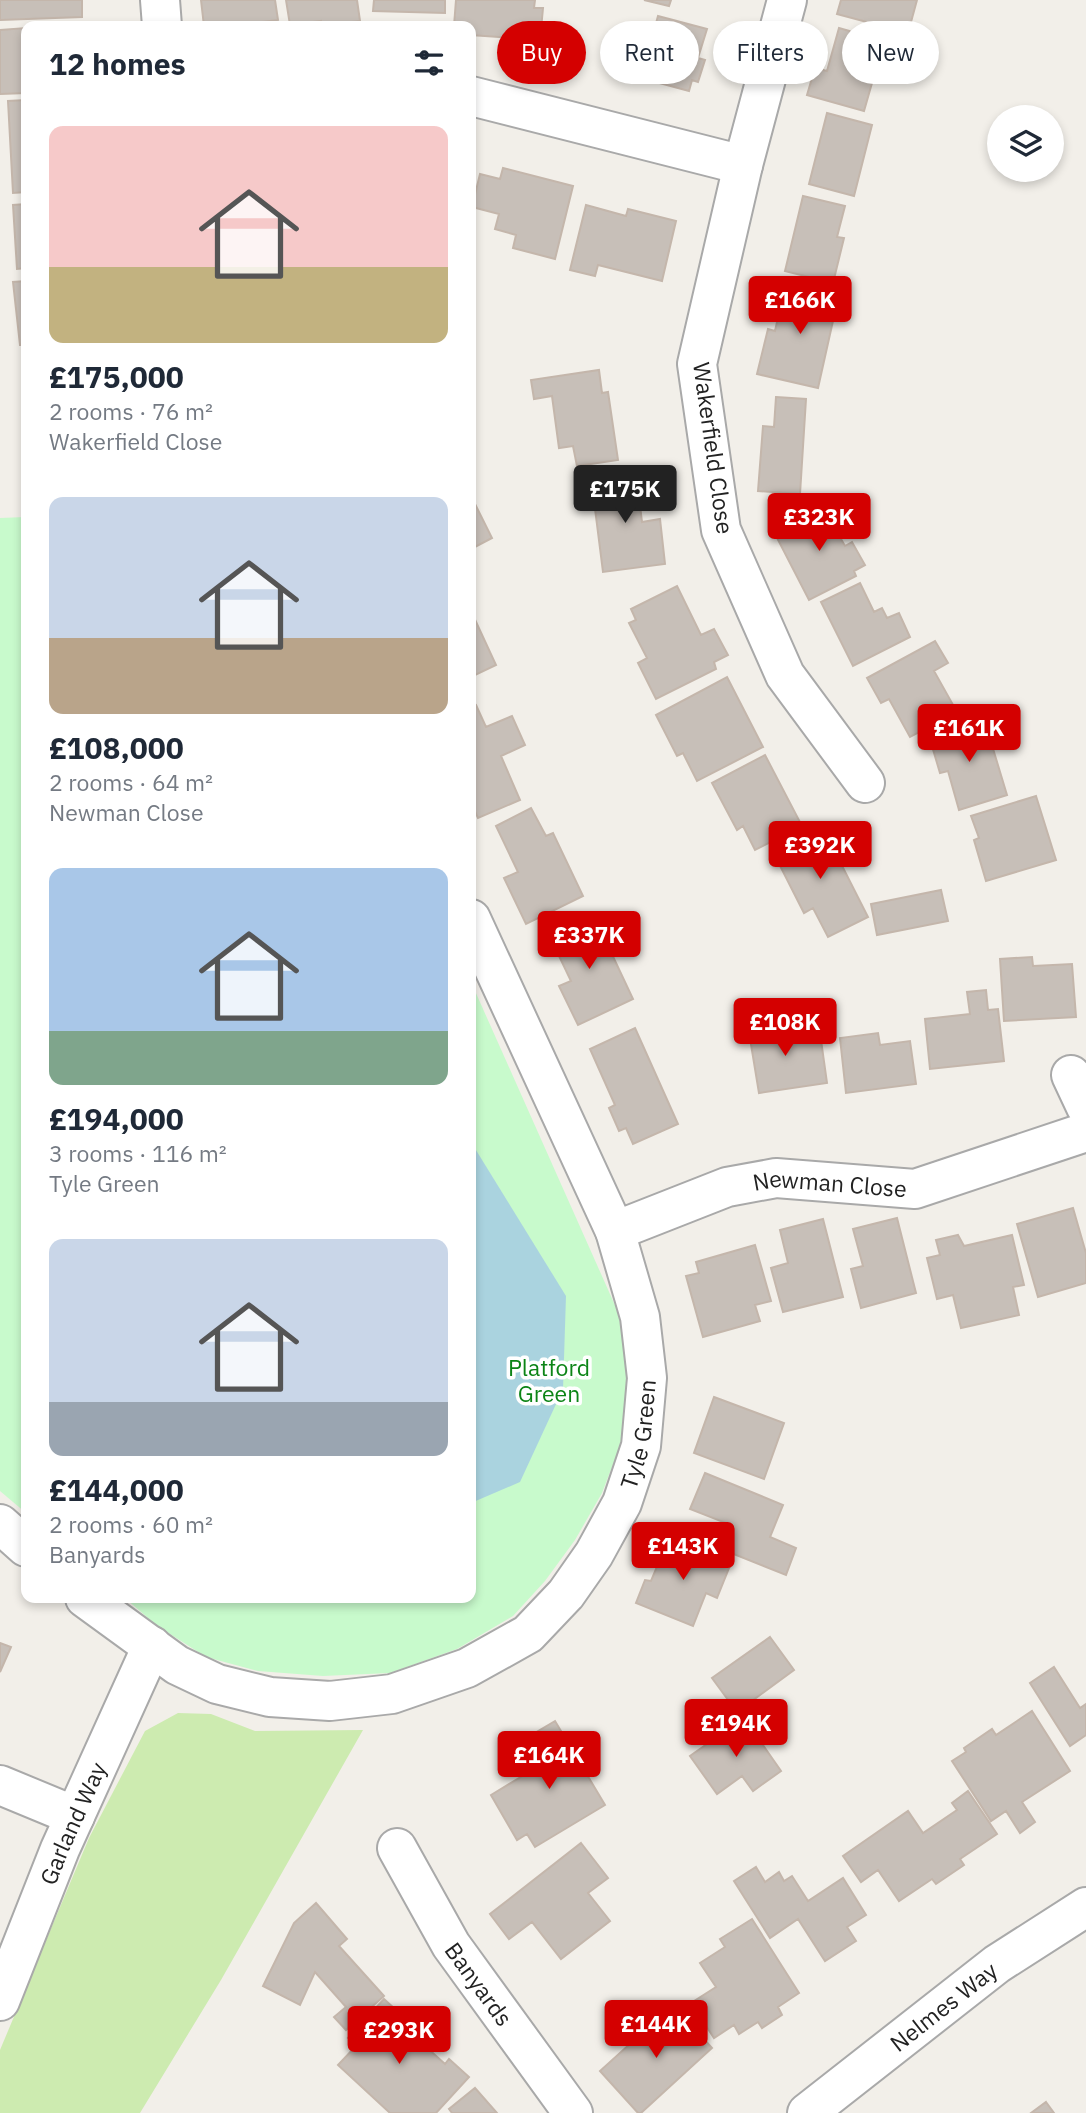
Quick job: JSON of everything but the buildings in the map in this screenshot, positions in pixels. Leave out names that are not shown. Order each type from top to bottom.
[{"type":"street","points":[[160,0],[162,21]]},
{"type":"street","name":"Wakerfield Close","points":[[787,0],[743,165],[697,364],[721,530],[785,674],[865,783]]},
{"type":"street","points":[[476,97],[743,165]]},
{"type":"street","name":"Tyle Green","points":[[152,1646],[177,1665],[217,1684],[270,1697],[330,1701],[392,1695],[467,1668],[528,1634],[566,1594],[594,1554],[622,1503],[641,1446],[647,1378],[640,1317],[615,1231],[476,930]]},
{"type":"street","name":"Newman Close","points":[[615,1231],[727,1187],[776,1178],[915,1189],[1086,1132]]},
{"type":"street","points":[[0,1524],[21,1543]]},
{"type":"street","points":[[92,1603],[152,1646]]},
{"type":"street","name":"Garland Way","points":[[0,2001],[75,1816],[152,1646]]},
{"type":"street","points":[[0,1785],[75,1816]]},
{"type":"street","name":"Banyards","points":[[397,1848],[451,1945],[573,2113]]},
{"type":"street","name":"Nelmes Way","points":[[807,2113],[996,1964],[1086,1907]]},
{"type":"green space","points":[[21,517],[21,1509],[0,1491],[0,518]]},
{"type":"green space","name":"Platford Green","points":[[476,993],[622,1321],[628,1380],[622,1441],[602,1493],[575,1540],[545,1581],[513,1616],[457,1649],[390,1673],[323,1676],[258,1671],[206,1657],[156,1625],[131,1603],[476,1603]]},
{"type":"green space","points":[[178,1713],[211,1714],[255,1731],[363,1730],[221,1980],[140,2113],[0,2113],[0,2050],[89,1838],[145,1731]]},
{"type":"water","points":[[476,1150],[566,1296],[563,1389],[520,1482],[476,1501]]}]
